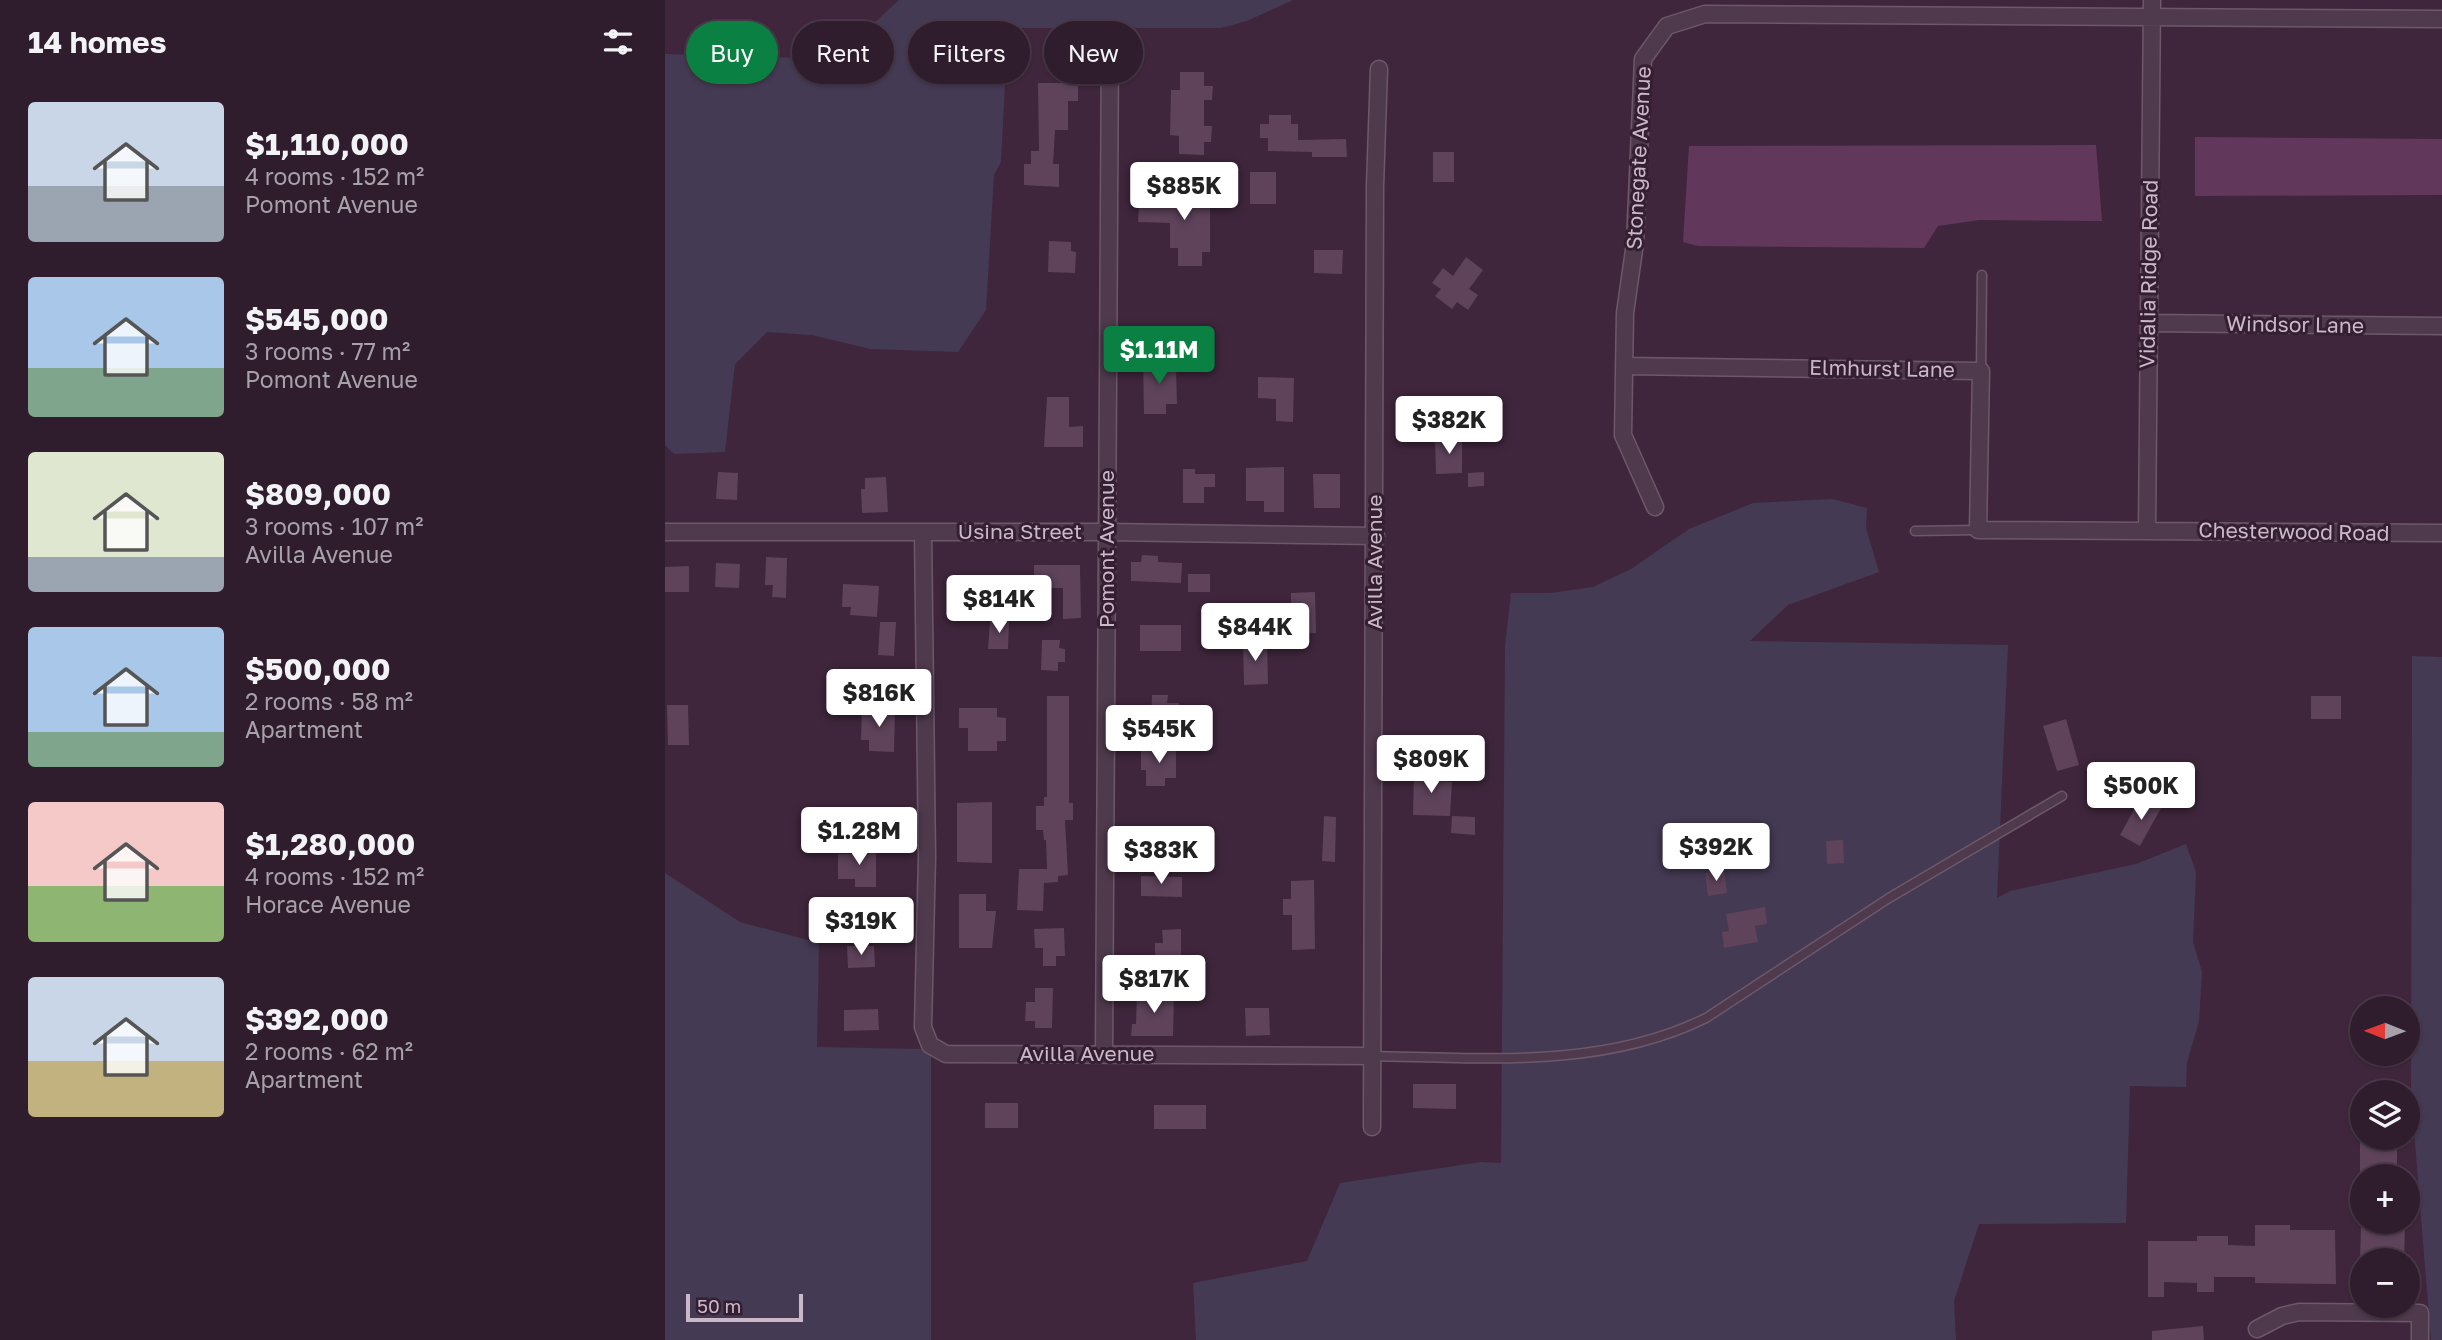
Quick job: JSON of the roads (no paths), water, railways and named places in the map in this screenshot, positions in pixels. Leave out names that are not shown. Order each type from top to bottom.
[{"type":"street","name":"Vidalia Ridge Road","points":[[2147,530],[2152,0]]},
{"type":"street","name":"Stonegate Avenue","points":[[1655,507],[1623,435],[1625,313],[1635,243],[1643,59],[1667,26],[1705,14],[1966,8],[2152,18],[2442,19]]},
{"type":"street","name":"Avilla Avenue","points":[[1372,1127],[1376,536],[1374,186],[1379,69]]},
{"type":"street","name":"Pomont Avenue","points":[[1104,1053],[1110,84]]},
{"type":"street","name":"Windsor Lane","points":[[2149,323],[2442,326]]},
{"type":"street","name":"Elmhurst Lane","points":[[1625,366],[1981,371],[1979,530]]},
{"type":"street","points":[[1979,530],[2147,530]]},
{"type":"street","name":"Chesterwood Road","points":[[2147,530],[2442,533]]},
{"type":"street","name":"Usina Street","points":[[665,532],[1107,532],[1376,536]]},
{"type":"street","name":"Avilla Avenue","points":[[923,532],[927,857],[923,1027],[930,1045],[946,1054],[1372,1056]]},
{"type":"street","points":[[2257,1329],[2282,1316],[2299,1312],[2420,1313],[2420,1340]]},
{"type":"lane","points":[[1981,371],[1982,275]]},
{"type":"lane","points":[[1915,531],[1979,530]]},
{"type":"lane","points":[[1372,1056],[1555,1057],[1643,1044],[1676,1033],[1706,1018],[1889,898],[2062,796]]}]
